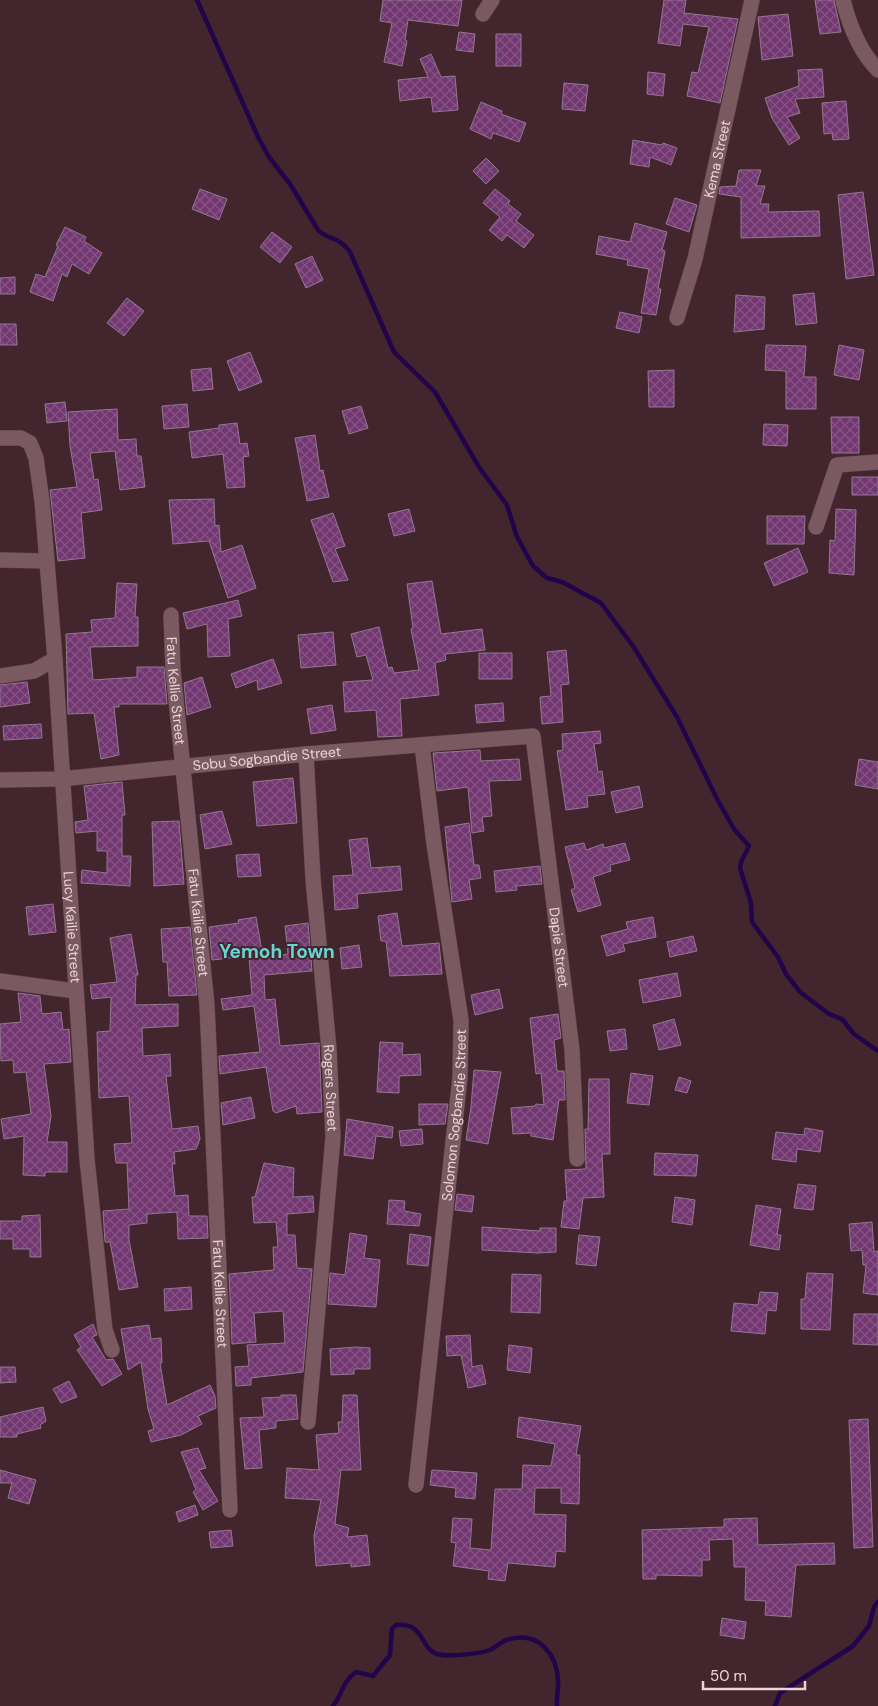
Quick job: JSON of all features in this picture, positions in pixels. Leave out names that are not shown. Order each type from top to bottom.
[{"type":"street","points":[[482,14],[492,0]]},
{"type":"street","name":"Kema Street","points":[[677,318],[695,259],[752,0]]},
{"type":"street","points":[[843,0],[849,22],[871,63],[878,70]]},
{"type":"street","name":"Lucy Kailie Street","points":[[0,438],[22,438],[30,443],[36,458],[42,501],[55,659],[61,779],[87,1159],[105,1330],[112,1350]]},
{"type":"street","points":[[816,527],[837,466],[878,462]]},
{"type":"street","points":[[0,560],[47,561]]},
{"type":"street","name":"Fatu Kellie Street","points":[[171,615],[173,670],[184,768]]},
{"type":"street","points":[[0,676],[34,671],[55,659]]},
{"type":"street","name":"Sobu Sogbandie Street","points":[[0,780],[61,779],[184,768],[306,754],[533,736]]},
{"type":"street","name":"Dapie Street","points":[[533,736],[572,1050],[577,1159]]},
{"type":"street","name":"Solomon Sogbandie Street","points":[[416,1485],[460,1067],[461,1020],[434,844],[422,745]]},
{"type":"street","name":"Rogers Street","points":[[306,754],[313,879],[329,1049],[333,1137],[308,1422]]},
{"type":"street","name":"Fatu Kailie Street","points":[[184,768],[207,1005],[209,1078]]},
{"type":"street","points":[[0,981],[75,991]]},
{"type":"street","name":"Fatu Kellie Street","points":[[209,1078],[230,1510]]},
{"type":"building","points":[[383,0],[462,0],[458,26],[408,20],[405,40],[407,41],[402,66],[384,62],[392,23],[380,21]]},
{"type":"building","points":[[664,0],[686,0],[684,13],[738,19],[720,103],[687,96],[692,72],[698,73],[709,27],[683,24],[680,46],[658,43]]},
{"type":"building","points":[[815,0],[834,0],[841,32],[820,34]]},
{"type":"building","points":[[788,14],[793,56],[762,60],[758,17]]},
{"type":"building","points":[[459,32],[475,34],[473,52],[456,50]]},
{"type":"building","points":[[496,34],[521,34],[521,66],[496,66]]},
{"type":"building","points":[[431,54],[441,77],[455,76],[458,110],[433,112],[431,97],[400,101],[398,80],[428,77],[420,59]]},
{"type":"building","points":[[822,69],[824,97],[795,99],[800,113],[787,117],[800,138],[789,145],[772,118],[765,98],[799,86],[798,70]]},
{"type":"building","points":[[648,72],[665,74],[663,96],[647,94]]},
{"type":"building","points":[[564,83],[588,85],[585,111],[562,109]]},
{"type":"building","points":[[846,101],[849,139],[833,140],[832,133],[824,134],[822,103]]},
{"type":"building","points":[[481,102],[502,111],[501,114],[526,123],[519,142],[493,133],[491,139],[470,129]]},
{"type":"building","points":[[633,140],[662,145],[663,143],[677,148],[671,165],[650,157],[649,167],[630,164]]},
{"type":"building","points":[[486,158],[499,171],[486,184],[473,171]]},
{"type":"building","points":[[739,170],[761,170],[756,186],[765,186],[760,204],[769,204],[768,212],[819,211],[820,236],[741,238],[741,197],[719,194],[720,187],[736,186]]},
{"type":"building","points":[[200,189],[227,199],[219,220],[192,209]]},
{"type":"building","points":[[495,189],[510,201],[508,204],[521,214],[516,221],[534,235],[524,248],[507,235],[502,241],[489,230],[500,217],[483,203]]},
{"type":"building","points":[[863,192],[874,275],[846,279],[838,195]]},
{"type":"building","points":[[675,198],[697,205],[689,232],[666,224]]},
{"type":"building","points":[[635,223],[667,232],[662,250],[665,251],[658,289],[661,289],[656,315],[641,313],[649,269],[627,265],[628,260],[596,254],[599,236],[630,242]]},
{"type":"building","points":[[65,227],[86,237],[84,241],[102,253],[89,274],[72,264],[67,277],[62,274],[53,301],[30,292],[36,274],[45,277],[58,246],[56,245]]},
{"type":"building","points":[[272,232],[292,247],[280,263],[260,247]]},
{"type":"building","points":[[312,256],[323,280],[306,288],[295,264]]},
{"type":"building","points":[[15,277],[15,294],[0,294],[0,278]]},
{"type":"building","points":[[814,293],[817,323],[796,325],[793,295]]},
{"type":"building","points":[[736,295],[765,297],[764,329],[734,332]]},
{"type":"building","points":[[127,298],[144,311],[124,336],[107,323]]},
{"type":"building","points":[[620,312],[642,317],[639,333],[616,328]]},
{"type":"building","points":[[0,324],[16,324],[17,345],[0,345]]},
{"type":"building","points":[[766,345],[806,346],[804,377],[816,377],[816,409],[786,409],[786,371],[765,370]]},
{"type":"building","points":[[839,345],[864,350],[859,380],[834,375]]},
{"type":"building","points":[[250,352],[262,382],[239,391],[227,361]]},
{"type":"building","points":[[211,368],[213,389],[193,391],[191,370]]},
{"type":"building","points":[[674,370],[674,407],[649,407],[648,371]]},
{"type":"building","points":[[65,402],[67,421],[47,423],[45,404]]},
{"type":"building","points":[[187,404],[189,427],[164,429],[162,406]]},
{"type":"building","points":[[361,406],[368,428],[349,434],[342,411]]},
{"type":"building","points":[[117,409],[118,440],[136,439],[137,456],[141,456],[145,487],[120,490],[115,451],[90,453],[94,480],[98,479],[102,510],[81,513],[85,558],[58,561],[50,490],[77,487],[70,446],[68,412]]},
{"type":"building","points":[[831,417],[859,417],[859,453],[832,453]]},
{"type":"building","points":[[237,423],[240,444],[247,443],[249,456],[243,457],[245,487],[227,488],[223,454],[192,458],[189,432],[219,428],[219,425]]},
{"type":"building","points":[[764,424],[788,425],[787,446],[763,445]]},
{"type":"building","points":[[315,435],[320,471],[323,470],[329,497],[307,501],[295,438]]},
{"type":"building","points":[[852,477],[878,477],[878,495],[852,495]]},
{"type":"building","points":[[214,499],[215,526],[219,525],[221,552],[242,545],[256,588],[228,598],[209,541],[173,544],[169,500]]},
{"type":"building","points":[[409,509],[415,531],[394,536],[388,514]]},
{"type":"building","points":[[836,509],[856,510],[854,575],[829,573],[830,540],[835,541]]},
{"type":"building","points":[[333,513],[345,546],[335,549],[348,580],[333,582],[311,520]]},
{"type":"building","points":[[767,516],[805,516],[804,544],[767,544]]},
{"type":"building","points":[[798,548],[808,572],[774,586],[764,563]]},
{"type":"building","points":[[432,581],[441,634],[482,629],[485,650],[445,654],[446,660],[435,663],[439,695],[400,699],[402,736],[378,737],[376,710],[345,712],[343,682],[373,680],[366,655],[357,657],[351,634],[379,627],[388,668],[392,667],[394,673],[419,670],[411,629],[413,628],[407,584]]},
{"type":"building","points":[[117,583],[137,584],[135,617],[138,617],[138,646],[90,647],[93,680],[137,677],[137,667],[164,667],[167,704],[119,704],[119,707],[114,707],[119,755],[101,759],[94,713],[68,714],[66,634],[92,632],[91,620],[115,618]]},
{"type":"building","points":[[238,600],[242,616],[228,619],[230,656],[208,657],[207,624],[187,629],[183,613]]},
{"type":"building","points":[[333,632],[336,665],[301,668],[298,635]]},
{"type":"building","points":[[566,650],[569,684],[561,685],[563,722],[542,724],[540,697],[551,696],[547,652]]},
{"type":"building","points":[[479,653],[512,653],[512,679],[479,679]]},
{"type":"building","points":[[273,659],[282,683],[258,690],[257,680],[236,688],[231,674]]},
{"type":"building","points":[[202,677],[211,707],[187,715],[184,683]]},
{"type":"building","points":[[27,682],[30,703],[0,707],[0,685]]},
{"type":"building","points":[[503,703],[504,721],[477,723],[475,705]]},
{"type":"building","points":[[332,705],[336,730],[311,734],[307,709]]},
{"type":"building","points":[[41,724],[42,738],[4,740],[3,726]]},
{"type":"building","points":[[600,731],[601,743],[594,744],[598,772],[602,771],[605,794],[587,796],[588,807],[566,810],[557,751],[563,750],[562,734]]},
{"type":"building","points":[[480,750],[481,761],[519,759],[521,780],[489,781],[492,816],[482,817],[484,831],[472,833],[468,787],[437,791],[433,753]]},
{"type":"building","points":[[859,759],[878,762],[878,789],[855,785]]},
{"type":"building","points":[[293,778],[297,823],[257,826],[253,782]]},
{"type":"building","points":[[122,782],[125,815],[122,815],[122,856],[131,856],[130,886],[81,883],[82,870],[107,873],[107,851],[97,851],[97,831],[76,833],[75,822],[88,820],[84,786]]},
{"type":"building","points":[[639,786],[643,807],[616,813],[611,792]]},
{"type":"building","points":[[222,811],[232,844],[205,849],[200,815]]},
{"type":"building","points":[[179,821],[184,884],[154,886],[152,822]]},
{"type":"building","points":[[469,823],[474,865],[479,865],[481,878],[469,880],[472,899],[452,902],[445,827]]},
{"type":"building","points":[[367,838],[371,868],[400,866],[402,890],[357,894],[358,908],[335,910],[333,876],[353,875],[349,840]]},
{"type":"building","points":[[584,843],[586,850],[603,844],[604,848],[625,843],[630,860],[610,865],[611,871],[593,877],[601,905],[578,912],[571,890],[575,888],[565,847]]},
{"type":"building","points":[[259,854],[261,876],[238,877],[236,855]]},
{"type":"building","points":[[540,866],[542,884],[516,886],[517,890],[496,892],[494,871]]},
{"type":"building","points":[[53,904],[56,932],[29,935],[26,907]]},
{"type":"building","points":[[397,913],[402,946],[439,943],[442,974],[390,976],[386,941],[381,941],[378,916]]},
{"type":"building","points":[[256,917],[263,957],[288,954],[285,926],[308,923],[312,971],[264,975],[265,1000],[275,999],[280,1046],[319,1043],[322,1112],[297,1114],[296,1106],[276,1113],[273,1111],[266,1067],[220,1074],[219,1056],[260,1052],[254,1006],[223,1010],[221,999],[252,995],[249,956],[212,960],[209,927],[239,923],[238,920]]},
{"type":"building","points":[[653,917],[656,937],[623,944],[625,951],[607,956],[601,936],[628,929],[626,922]]},
{"type":"building","points":[[190,927],[197,995],[169,996],[167,962],[163,962],[161,929]]},
{"type":"building","points":[[131,934],[138,975],[136,975],[135,1005],[178,1004],[178,1026],[142,1028],[143,1056],[170,1054],[171,1076],[166,1076],[172,1129],[198,1126],[200,1139],[196,1149],[174,1152],[175,1164],[172,1164],[175,1196],[188,1195],[189,1216],[207,1216],[208,1238],[178,1239],[177,1212],[147,1214],[147,1223],[129,1225],[129,1240],[138,1287],[119,1290],[110,1242],[105,1242],[103,1211],[129,1209],[127,1163],[116,1163],[114,1144],[132,1143],[129,1096],[99,1098],[97,1032],[110,1031],[111,997],[92,999],[90,985],[117,982],[110,938]]},
{"type":"building","points":[[693,936],[697,951],[670,957],[667,942]]},
{"type":"building","points":[[359,945],[362,967],[342,969],[340,948]]},
{"type":"building","points":[[677,973],[681,996],[643,1003],[639,980]]},
{"type":"building","points":[[499,989],[503,1008],[475,1015],[471,995]]},
{"type":"building","points":[[18,993],[40,996],[42,1014],[61,1012],[63,1030],[69,1029],[71,1062],[44,1064],[51,1116],[47,1142],[67,1142],[67,1172],[45,1172],[45,1176],[23,1175],[24,1136],[4,1139],[1,1119],[31,1114],[26,1072],[14,1073],[13,1060],[1,1061],[0,1024],[21,1022]]},
{"type":"building","points":[[558,1014],[561,1038],[554,1040],[557,1071],[564,1071],[565,1100],[559,1100],[553,1140],[531,1136],[531,1133],[513,1134],[511,1108],[535,1106],[536,1104],[544,1105],[541,1073],[536,1074],[530,1018]]},
{"type":"building","points":[[674,1019],[681,1045],[659,1050],[653,1025]]},
{"type":"building","points":[[625,1029],[627,1049],[610,1051],[607,1031]]},
{"type":"building","points":[[380,1042],[403,1043],[402,1055],[420,1054],[421,1075],[399,1076],[399,1093],[377,1092]]},
{"type":"building","points":[[474,1070],[501,1072],[488,1144],[466,1140]]},
{"type":"building","points":[[631,1073],[653,1076],[649,1105],[627,1103]]},
{"type":"building","points":[[679,1077],[691,1081],[687,1093],[675,1090]]},
{"type":"building","points":[[589,1079],[609,1079],[610,1154],[602,1154],[604,1197],[583,1198],[579,1229],[561,1227],[564,1201],[567,1201],[565,1170],[586,1169],[585,1129],[588,1129]]},
{"type":"building","points":[[251,1097],[255,1118],[223,1125],[221,1103]]},
{"type":"building","points":[[419,1104],[448,1104],[445,1124],[419,1125]]},
{"type":"building","points":[[347,1119],[393,1127],[392,1138],[376,1136],[373,1159],[344,1155]]},
{"type":"building","points":[[805,1128],[823,1131],[820,1152],[797,1149],[796,1162],[772,1159],[776,1132],[804,1135]]},
{"type":"building","points":[[422,1129],[423,1144],[401,1146],[399,1131]]},
{"type":"building","points":[[655,1153],[698,1155],[696,1176],[654,1175]]},
{"type":"building","points":[[264,1163],[294,1168],[293,1197],[313,1196],[314,1212],[287,1214],[287,1235],[295,1235],[297,1268],[312,1269],[303,1372],[251,1378],[251,1385],[236,1386],[235,1367],[249,1366],[247,1345],[285,1343],[283,1311],[254,1313],[256,1342],[232,1344],[229,1274],[274,1270],[273,1247],[278,1247],[276,1222],[254,1223],[252,1197],[255,1197]]},
{"type":"building","points":[[798,1184],[816,1186],[813,1210],[794,1208]]},
{"type":"building","points":[[457,1194],[474,1196],[472,1212],[455,1210]]},
{"type":"building","points":[[675,1197],[695,1200],[692,1225],[672,1222]]},
{"type":"building","points":[[389,1200],[405,1201],[404,1211],[421,1214],[419,1226],[387,1224]]},
{"type":"building","points":[[756,1205],[781,1209],[777,1235],[781,1235],[779,1250],[750,1245]]},
{"type":"building","points":[[40,1215],[41,1257],[30,1257],[30,1249],[13,1249],[13,1239],[0,1239],[0,1221],[22,1221],[22,1216]]},
{"type":"building","points":[[872,1222],[874,1252],[878,1251],[878,1295],[863,1293],[866,1265],[863,1265],[862,1250],[851,1251],[849,1224]]},
{"type":"building","points":[[482,1227],[540,1231],[540,1228],[556,1228],[556,1252],[482,1250]]},
{"type":"building","points":[[350,1233],[367,1236],[364,1258],[380,1260],[376,1307],[328,1304],[330,1273],[345,1275]]},
{"type":"building","points":[[410,1234],[431,1237],[428,1266],[407,1264]]},
{"type":"building","points":[[579,1235],[600,1237],[596,1266],[576,1264]]},
{"type":"building","points":[[807,1273],[833,1274],[830,1330],[801,1329],[801,1299],[805,1299]]},
{"type":"building","points":[[512,1274],[541,1275],[540,1313],[511,1312]]},
{"type":"building","points":[[191,1287],[192,1309],[165,1311],[164,1289]]},
{"type":"building","points":[[760,1292],[778,1293],[776,1311],[767,1310],[765,1334],[731,1331],[734,1303],[758,1305]]},
{"type":"building","points":[[854,1314],[878,1314],[878,1345],[853,1344]]},
{"type":"building","points":[[93,1324],[97,1335],[92,1337],[106,1360],[113,1359],[122,1374],[102,1386],[77,1350],[81,1347],[74,1335]]},
{"type":"building","points":[[149,1325],[151,1339],[161,1338],[162,1363],[160,1363],[167,1405],[210,1385],[215,1396],[216,1408],[198,1416],[202,1424],[181,1435],[151,1442],[148,1431],[154,1429],[148,1409],[141,1362],[128,1370],[121,1329]]},
{"type":"building","points":[[470,1335],[472,1367],[482,1365],[486,1384],[468,1388],[461,1355],[447,1356],[446,1336]]},
{"type":"building","points":[[509,1345],[532,1348],[530,1373],[507,1370]]},
{"type":"building","points":[[370,1348],[370,1369],[354,1369],[354,1374],[331,1375],[330,1349]]},
{"type":"building","points":[[0,1367],[15,1367],[16,1382],[0,1383]]},
{"type":"building","points":[[69,1381],[77,1397],[61,1403],[53,1389]]},
{"type":"building","points":[[281,1395],[296,1395],[298,1419],[276,1421],[276,1428],[259,1430],[262,1468],[245,1469],[240,1418],[264,1417],[262,1398],[281,1397]]},
{"type":"building","points":[[343,1395],[357,1395],[361,1470],[341,1470],[335,1524],[349,1528],[347,1537],[367,1535],[370,1565],[351,1567],[351,1563],[316,1566],[314,1536],[321,1500],[285,1498],[287,1468],[319,1470],[316,1435],[339,1433],[338,1422],[342,1422]]},
{"type":"building","points":[[43,1407],[46,1421],[40,1425],[41,1428],[17,1434],[17,1437],[0,1437],[0,1417]]},
{"type":"building","points":[[519,1417],[581,1426],[576,1455],[580,1455],[579,1504],[561,1503],[561,1488],[535,1488],[534,1514],[566,1515],[565,1552],[556,1551],[555,1567],[508,1563],[505,1581],[488,1579],[489,1571],[453,1566],[456,1543],[451,1542],[453,1518],[472,1519],[470,1548],[491,1550],[495,1489],[522,1489],[523,1465],[551,1466],[555,1444],[517,1437]]},
{"type":"building","points":[[868,1419],[873,1547],[854,1548],[849,1420]]},
{"type":"building","points":[[198,1448],[206,1468],[199,1470],[218,1501],[203,1510],[193,1492],[196,1490],[181,1452]]},
{"type":"building","points":[[0,1470],[36,1480],[29,1504],[8,1498],[12,1483],[0,1483]]},
{"type":"building","points":[[432,1470],[477,1473],[475,1499],[455,1497],[456,1488],[430,1485]]},
{"type":"building","points":[[195,1505],[198,1515],[179,1522],[176,1512]]},
{"type":"building","points":[[757,1518],[758,1545],[834,1543],[835,1564],[796,1565],[791,1617],[765,1615],[766,1601],[745,1600],[746,1567],[734,1567],[733,1539],[709,1540],[710,1560],[702,1560],[702,1576],[656,1575],[656,1579],[643,1579],[642,1530],[724,1527],[724,1519]]},
{"type":"building","points":[[231,1530],[233,1546],[211,1548],[209,1532]]},
{"type":"building","points":[[722,1618],[746,1622],[744,1639],[720,1635]]},
{"type":"waterway","points":[[197,0],[258,137],[269,157],[290,184],[318,230],[326,236],[338,240],[350,252],[394,352],[435,392],[479,467],[507,505],[517,537],[533,566],[547,578],[562,582],[601,603],[633,646],[677,717],[717,799],[734,829],[749,846],[740,868],[751,903],[752,922],[778,957],[786,974],[800,992],[829,1014],[842,1019],[854,1034],[878,1051]]},
{"type":"waterway","points":[[775,1706],[780,1693],[853,1646],[869,1626],[874,1607],[878,1602]]},
{"type":"waterway","points":[[333,1706],[351,1676],[356,1672],[373,1676],[390,1655],[392,1629],[396,1625],[412,1627],[432,1651],[442,1655],[463,1655],[490,1650],[510,1639],[520,1638],[537,1642],[549,1653],[557,1670],[557,1706]]},
{"type":"district","name":"Yemoh Town","points":[[277,951]]}]
